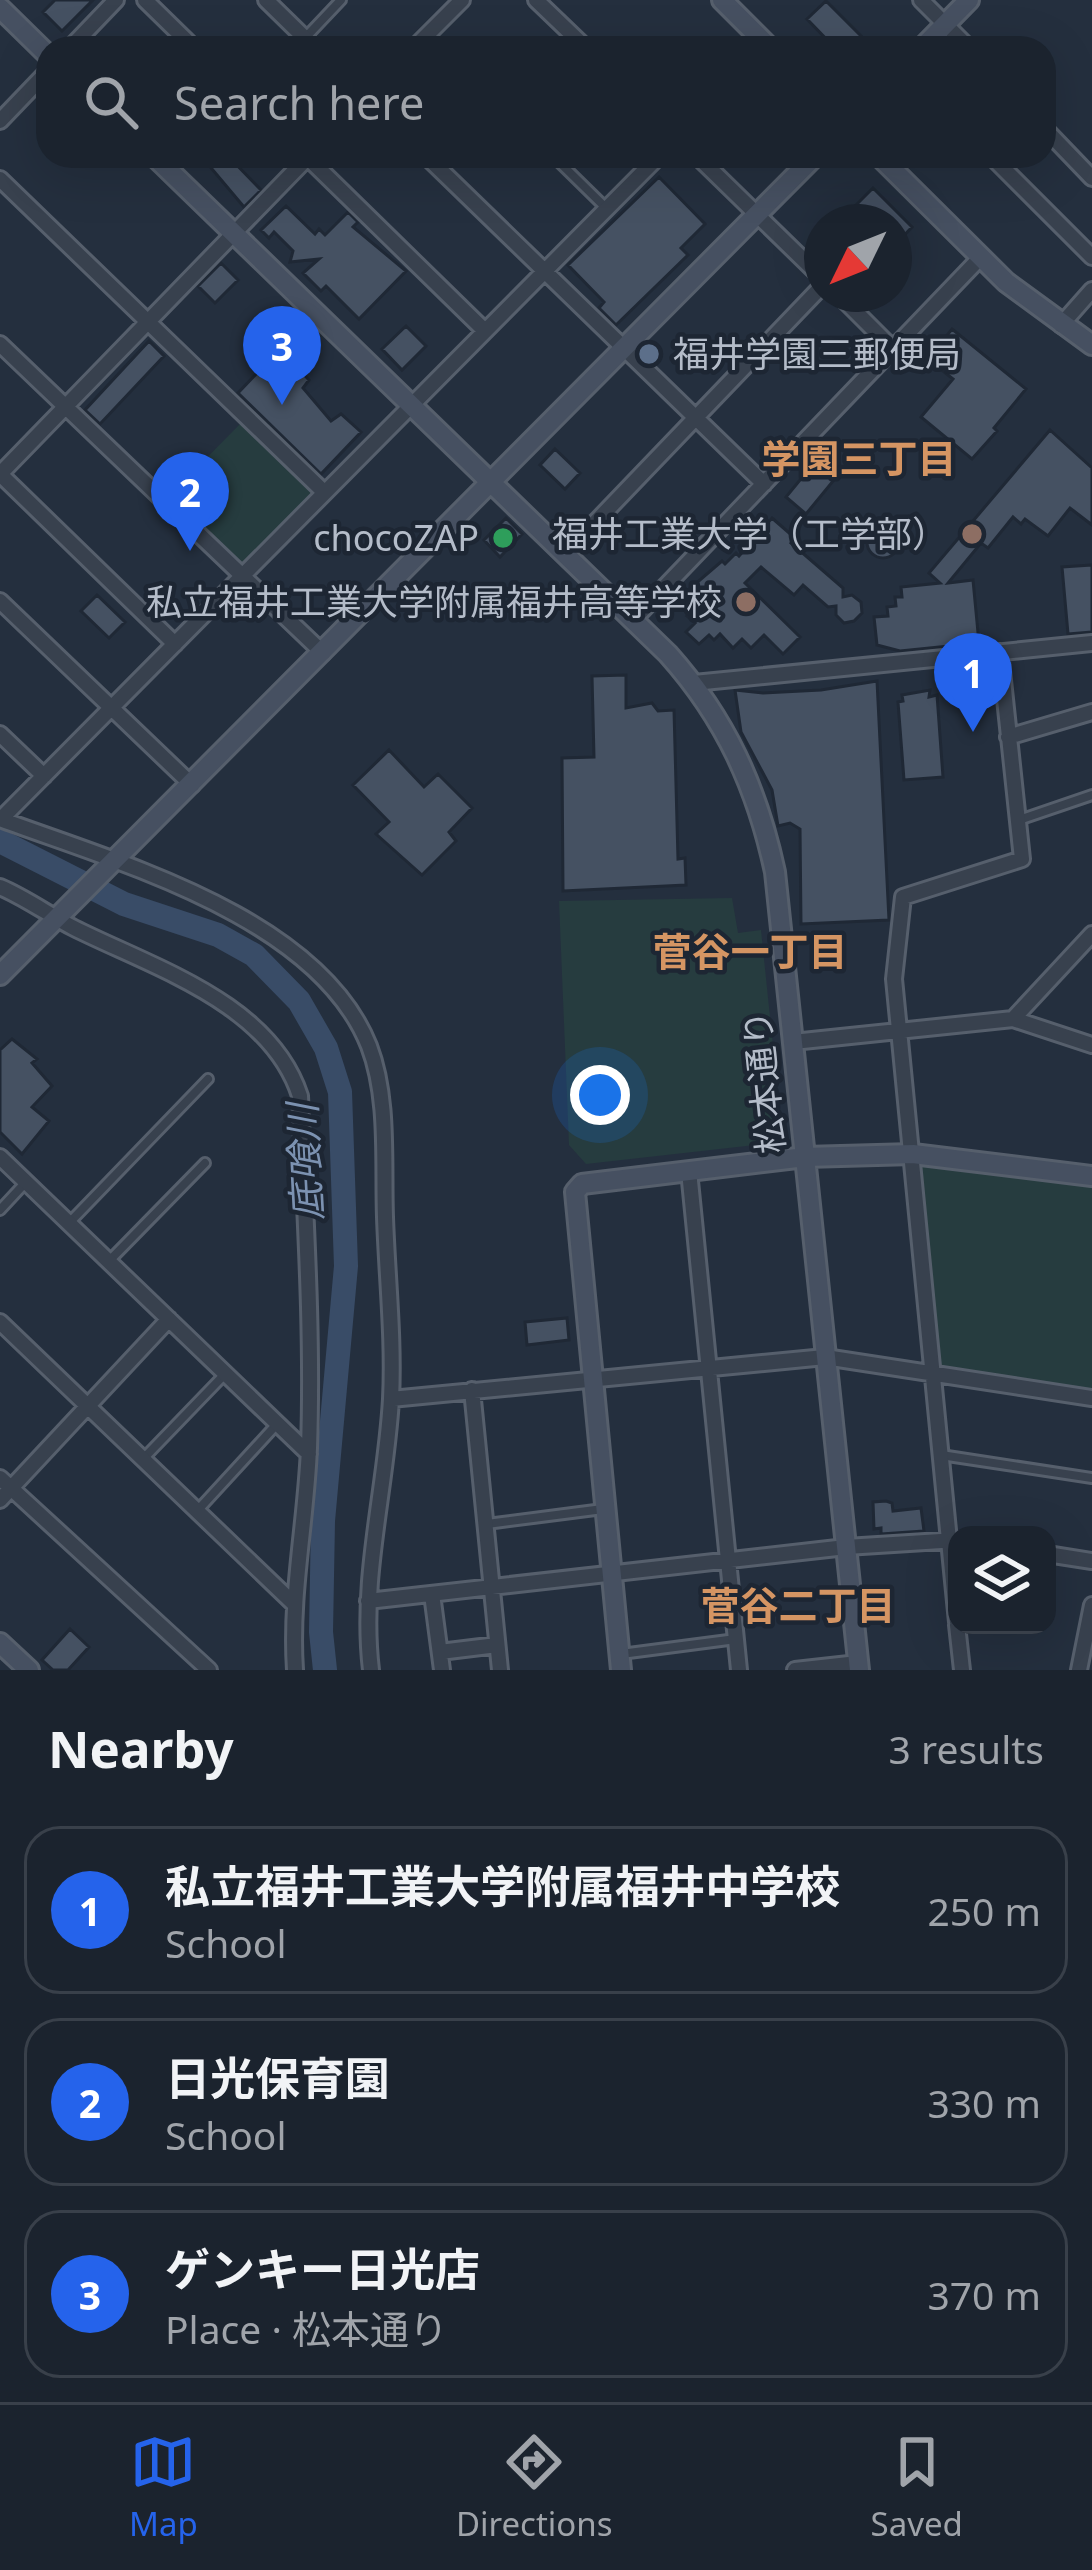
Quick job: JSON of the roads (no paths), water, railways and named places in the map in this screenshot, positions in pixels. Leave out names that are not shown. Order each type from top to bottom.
[{"type":"street","points":[[82,36],[116,0]]},
{"type":"street","points":[[145,0],[182,36]]},
{"type":"street","points":[[266,0],[303,36]]},
{"type":"street","points":[[428,34],[461,0]]},
{"type":"street","points":[[536,0],[574,36]]},
{"type":"street","points":[[722,0],[758,36]]},
{"type":"street","points":[[921,0],[958,36]]},
{"type":"street","points":[[934,36],[970,0]]},
{"type":"street","points":[[0,8],[36,43]]},
{"type":"street","points":[[0,121],[36,84]]},
{"type":"street","points":[[1056,140],[1092,178]]},
{"type":"street","name":"松本通り","points":[[167,168],[634,619],[694,683],[727,731],[763,818],[775,872],[858,1666]]},
{"type":"street","points":[[175,644],[0,474],[297,168]]},
{"type":"street","points":[[319,168],[485,331]]},
{"type":"street","points":[[438,168],[764,484]]},
{"type":"street","points":[[371,1670],[368,1601],[391,1399],[382,1134],[378,1079],[368,1045],[332,989],[263,928],[229,909],[1,819],[647,168]]},
{"type":"street","points":[[709,168],[804,263]]},
{"type":"street","points":[[0,975],[803,168]]},
{"type":"street","points":[[891,168],[980,258],[1092,345]]},
{"type":"street","points":[[1004,168],[1092,257]]},
{"type":"street","points":[[0,178],[324,492]]},
{"type":"street","points":[[634,619],[980,258]]},
{"type":"street","points":[[1061,325],[1092,290]]},
{"type":"street","points":[[566,553],[804,301]]},
{"type":"street","points":[[856,312],[893,349]]},
{"type":"street","points":[[0,344],[323,653]]},
{"type":"street","points":[[0,601],[192,785]]},
{"type":"street","points":[[694,683],[1092,643]]},
{"type":"street","points":[[951,1526],[894,979],[903,897],[1022,860],[1000,652]]},
{"type":"street","points":[[1008,737],[1092,712]]},
{"type":"street","points":[[0,734],[44,776]]},
{"type":"street","points":[[0,887],[212,996],[270,1040],[291,1067],[300,1096],[311,1314],[309,1454],[293,1604],[295,1670]]},
{"type":"street","points":[[1013,1019],[1092,934]]},
{"type":"street","points":[[793,1042],[1013,1019],[1092,1045]]},
{"type":"street","points":[[621,1662],[575,1192],[582,1184],[806,1157],[913,1154],[1092,1176]]},
{"type":"street","points":[[0,1156],[309,1454]]},
{"type":"street","points":[[689,1171],[739,1670]]},
{"type":"street","points":[[169,1319],[4,1489],[208,1670]]},
{"type":"street","points":[[0,1322],[293,1604]]},
{"type":"street","points":[[391,1399],[825,1357],[1092,1398]]},
{"type":"street","points":[[472,1390],[500,1670]]},
{"type":"street","points":[[368,1601],[948,1539]]},
{"type":"street","points":[[1056,1555],[1092,1561]]},
{"type":"street","points":[[432,1594],[442,1670]]},
{"type":"street","points":[[1079,1670],[1092,1605]]},
{"type":"street","points":[[958,1634],[962,1670]]},
{"type":"street","points":[[0,1643],[28,1670]]},
{"type":"street","points":[[440,1652],[497,1646]]},
{"type":"street","points":[[795,1670],[858,1666]]},
{"type":"lane","points":[[315,36],[341,0]]},
{"type":"lane","points":[[565,168],[607,208]]},
{"type":"lane","points":[[1018,820],[1092,795]]},
{"type":"lane","points":[[69,1223],[208,1079]]},
{"type":"lane","points":[[109,1261],[205,1163]]},
{"type":"lane","points":[[0,1210],[26,1182]]},
{"type":"lane","points":[[142,1459],[225,1373]]},
{"type":"lane","points":[[197,1511],[278,1424]]},
{"type":"lane","points":[[941,1455],[1092,1478]]},
{"type":"lane","points":[[485,1524],[606,1509]]},
{"type":"lane","points":[[621,1662],[736,1639]]},
{"type":"waterway","name":"底喰川","points":[[0,841],[124,904],[218,935],[254,955],[299,1001],[326,1048],[340,1092],[346,1266],[323,1521],[325,1670]]},
{"type":"place","name":"福井学園三郵便局","points":[[649,354]]},
{"type":"place","name":"ゲンキー日光店","points":[[282,405]]},
{"type":"place","name":"福井工業大学（工学部）","points":[[972,534]]},
{"type":"place","name":"chocoZAP","points":[[503,538]]},
{"type":"place","name":"日光保育園","points":[[190,551]]},
{"type":"place","name":"私立福井工業大学附属福井高等学校","points":[[746,602]]},
{"type":"place","name":"私立福井工業大学附属福井中学校","points":[[973,732]]},
{"type":"district","name":"学園三丁目","points":[[859,459]]},
{"type":"district","name":"菅谷一丁目","points":[[750,952]]},
{"type":"district","name":"菅谷二丁目","points":[[798,1606]]}]
